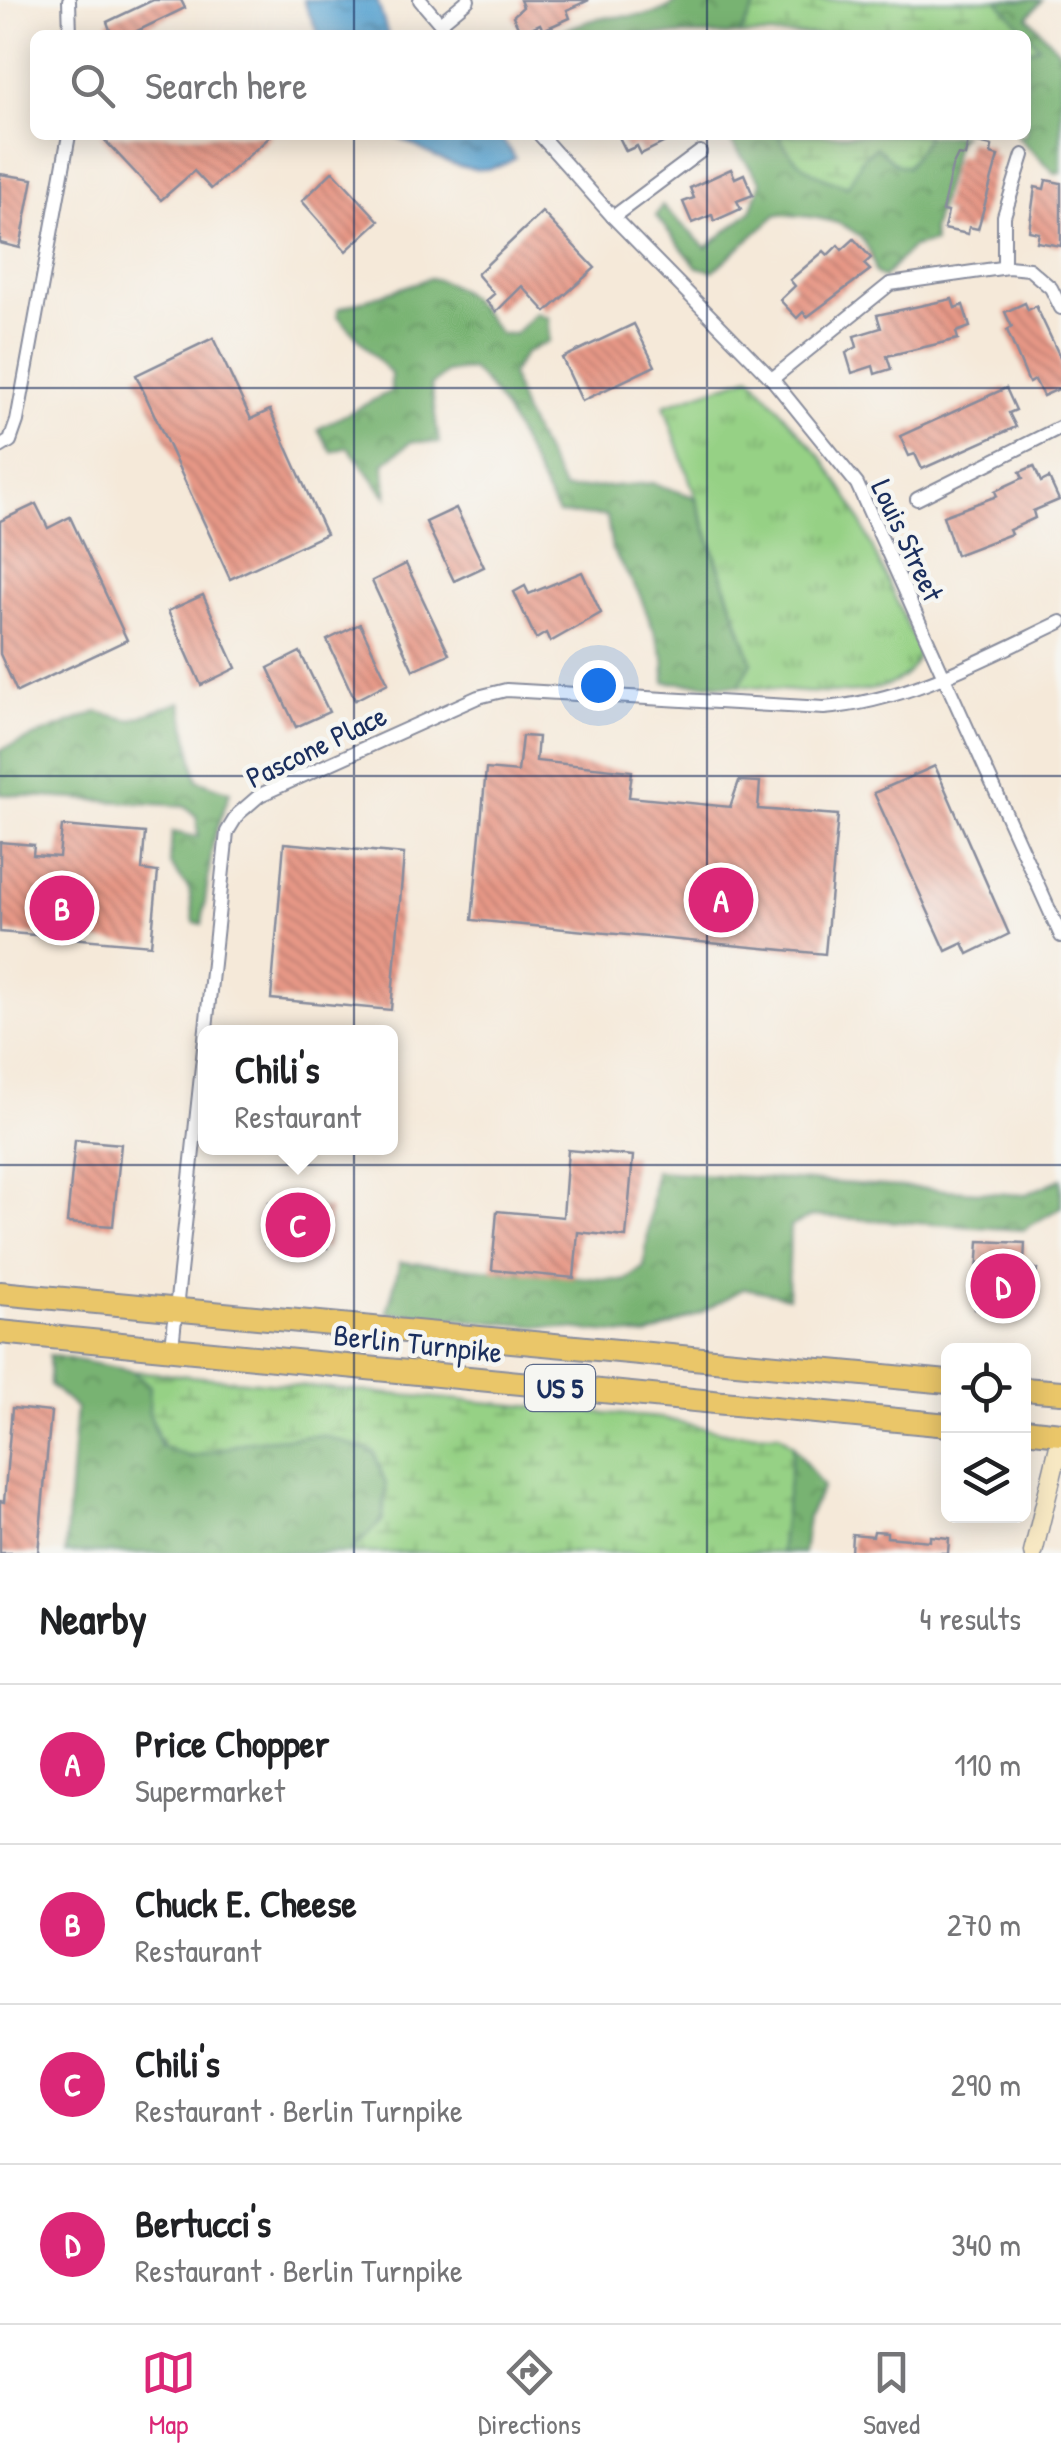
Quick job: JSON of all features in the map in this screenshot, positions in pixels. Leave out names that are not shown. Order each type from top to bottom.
[{"type":"highway","name":"Berlin Turnpike","points":[[0,1293],[941,1381]]},
{"type":"highway","name":"Berlin Turnpike","points":[[0,1332],[941,1424]]},
{"type":"highway","points":[[1031,1390],[1061,1392]]},
{"type":"highway","points":[[1031,1431],[1061,1436]]},
{"type":"street","points":[[68,0],[70,30]]},
{"type":"street","points":[[420,0],[445,30]]},
{"type":"street","points":[[440,24],[468,0]]},
{"type":"street","points":[[0,447],[10,442],[17,421],[69,140]]},
{"type":"street","name":"Louis Street","points":[[544,140],[613,217],[772,380],[857,484],[1061,936]]},
{"type":"street","points":[[613,217],[700,152]]},
{"type":"street","points":[[1004,267],[1004,216],[1023,155]]},
{"type":"street","points":[[772,380],[844,316],[890,284],[1004,267],[1029,269],[1051,288],[1061,308]]},
{"type":"street","points":[[918,499],[1061,427]]},
{"type":"street","name":"Pascone Place","points":[[206,1025],[227,832],[238,814],[260,795],[478,697],[506,690],[824,708],[866,705],[943,677],[1061,622]]},
{"type":"street","name":"Pascone Place","points":[[172,1347],[198,1099]]},
{"type":"street","points":[[1033,1553],[1061,1436]]},
{"type":"green space","points":[[679,0],[759,1],[743,30],[563,30],[596,19],[652,14]]},
{"type":"green space","points":[[759,0],[997,0],[1024,30],[743,30]]},
{"type":"green space","points":[[997,0],[1042,0],[1028,17],[1061,53],[1061,173],[1055,173],[1021,140],[1031,140],[1031,49],[1038,46],[1031,38],[1031,30],[1024,30]]},
{"type":"green space","points":[[730,140],[782,140],[807,168],[847,186],[863,157],[877,146],[896,164],[907,167],[925,140],[957,140],[932,231],[934,242],[912,247],[883,278],[875,272],[864,241],[841,224],[777,214],[713,271],[697,267],[656,216],[662,205],[706,248],[751,211],[761,182]]},
{"type":"green space","points":[[782,140],[925,140],[907,167],[896,164],[876,147],[863,157],[848,186],[807,168]]},
{"type":"green space","points":[[430,278],[462,292],[500,334],[515,334],[536,313],[549,318],[549,341],[525,353],[511,374],[523,412],[564,490],[652,483],[695,497],[752,662],[739,686],[665,682],[664,657],[639,593],[612,550],[607,516],[558,514],[508,416],[471,369],[446,372],[431,386],[439,443],[412,441],[384,463],[387,497],[348,447],[332,452],[318,429],[391,391],[391,374],[338,316],[338,309]]},
{"type":"green space","points":[[751,376],[823,459],[854,507],[919,651],[910,670],[893,683],[842,693],[739,686],[752,662],[664,405]]},
{"type":"green space","points":[[181,702],[197,780],[230,792],[213,841],[202,924],[194,922],[189,889],[170,864],[172,832],[198,837],[197,817],[185,806],[0,794],[0,750],[97,712],[131,720]]},
{"type":"green space","points":[[655,1171],[1024,1195],[1061,1179],[1061,1207],[1023,1230],[812,1216],[790,1227],[788,1297],[745,1288],[697,1315],[647,1336],[387,1313],[400,1262],[624,1281],[644,1267]]},
{"type":"green space","points":[[49,1355],[133,1371],[150,1386],[149,1412],[161,1447],[192,1457],[250,1441],[322,1435],[374,1452],[386,1484],[383,1520],[349,1553],[65,1553],[76,1408],[50,1385]]},
{"type":"green space","points":[[133,1371],[661,1418],[728,1433],[779,1434],[793,1445],[780,1553],[349,1553],[383,1520],[386,1484],[374,1452],[322,1435],[250,1441],[192,1457],[162,1447],[149,1412],[150,1386]]},
{"type":"green space","points":[[793,1445],[823,1487],[808,1516],[803,1553],[780,1553]]},
{"type":"water","points":[[303,0],[377,0],[386,30],[317,30]]},
{"type":"water","points":[[403,140],[502,140],[515,158],[485,169],[438,158]]},
{"type":"building","points":[[153,0],[181,0],[185,8],[139,30],[110,30],[107,22]]},
{"type":"building","points":[[520,0],[589,0],[567,10],[570,18],[543,30],[540,24],[520,30],[513,16],[523,7]]},
{"type":"building","points":[[105,140],[266,140],[211,189],[194,171],[161,200]]},
{"type":"building","points":[[620,140],[669,140],[641,154],[637,146],[626,151]]},
{"type":"building","points":[[968,141],[992,146],[991,154],[998,156],[978,229],[969,227],[968,234],[944,229],[948,212],[942,211],[952,167],[958,155],[965,156]]},
{"type":"building","points":[[731,169],[735,178],[744,174],[753,195],[737,201],[741,209],[714,221],[712,215],[692,223],[683,202],[694,198],[690,188]]},
{"type":"building","points":[[333,171],[379,221],[346,251],[302,201]]},
{"type":"building","points":[[0,174],[33,179],[20,248],[0,243]]},
{"type":"building","points":[[1046,180],[1061,183],[1061,246],[1037,242],[1039,233],[1029,231],[1035,187],[1044,189]]},
{"type":"building","points":[[542,212],[595,268],[546,312],[522,286],[496,312],[486,301],[494,294],[477,274]]},
{"type":"building","points":[[854,239],[871,258],[864,264],[870,270],[807,317],[803,312],[797,318],[780,300],[795,286],[790,280],[824,251],[828,255],[838,245],[842,250]]},
{"type":"building","points":[[952,299],[955,308],[963,305],[970,327],[956,332],[958,339],[887,356],[891,369],[875,374],[873,366],[852,373],[846,353],[857,347],[854,336],[881,328],[877,315]]},
{"type":"building","points":[[1025,303],[1028,310],[1036,306],[1061,359],[1061,388],[1043,396],[1035,380],[1029,383],[1007,330],[1012,327],[1005,312]]},
{"type":"building","points":[[634,324],[655,366],[582,401],[562,358]]},
{"type":"building","points":[[213,338],[251,419],[270,410],[326,534],[230,579],[136,375]]},
{"type":"building","points":[[1006,388],[1016,410],[1009,413],[1016,427],[922,469],[915,454],[909,456],[900,436]]},
{"type":"building","points":[[1034,466],[1041,482],[1049,478],[1059,500],[1033,511],[1035,518],[1009,530],[1011,534],[956,555],[943,516],[997,496],[995,491],[1023,478],[1020,472]]},
{"type":"building","points":[[36,504],[48,528],[70,517],[127,640],[17,692],[0,654],[0,521]]},
{"type":"building","points":[[456,508],[484,567],[454,581],[426,522]]},
{"type":"building","points":[[406,564],[449,654],[413,670],[372,581]]},
{"type":"building","points":[[582,572],[601,613],[550,642],[546,633],[536,639],[514,592],[525,586],[529,594]]},
{"type":"building","points":[[203,595],[236,668],[201,685],[168,611]]},
{"type":"building","points":[[360,624],[388,683],[355,700],[327,640]]},
{"type":"building","points":[[300,652],[329,712],[296,727],[268,668]]},
{"type":"building","points":[[522,736],[538,737],[536,761],[632,771],[629,797],[730,807],[739,781],[760,782],[758,809],[838,815],[825,954],[472,920],[486,769],[518,772]]},
{"type":"building","points":[[935,766],[1009,934],[968,954],[963,943],[946,951],[874,793]]},
{"type":"building","points":[[62,826],[145,833],[142,870],[158,872],[151,945],[0,932],[0,842],[34,845],[33,855],[59,857]]},
{"type":"building","points":[[284,843],[404,854],[391,1010],[271,999]]},
{"type":"building","points":[[75,1140],[121,1144],[113,1226],[67,1223]]},
{"type":"building","points":[[568,1150],[633,1156],[626,1237],[578,1232],[574,1278],[492,1270],[497,1211],[563,1217]]},
{"type":"building","points":[[269,1203],[330,1208],[327,1248],[265,1243]]},
{"type":"building","points":[[979,1241],[1025,1243],[1024,1262],[1038,1270],[1016,1311],[998,1301],[998,1310],[975,1309]]},
{"type":"building","points":[[12,1408],[51,1412],[38,1553],[0,1553],[0,1501],[4,1502]]},
{"type":"building","points":[[874,1531],[887,1532],[887,1537],[930,1541],[930,1536],[949,1538],[948,1553],[851,1553],[852,1534],[873,1536]]},
{"type":"place","name":"Price Chopper","points":[[721,900]]},
{"type":"place","name":"Chuck E. Cheese","points":[[62,908]]},
{"type":"place","name":"Chili's","points":[[298,1225]]},
{"type":"place","name":"Bertucci's","points":[[1003,1286]]}]
